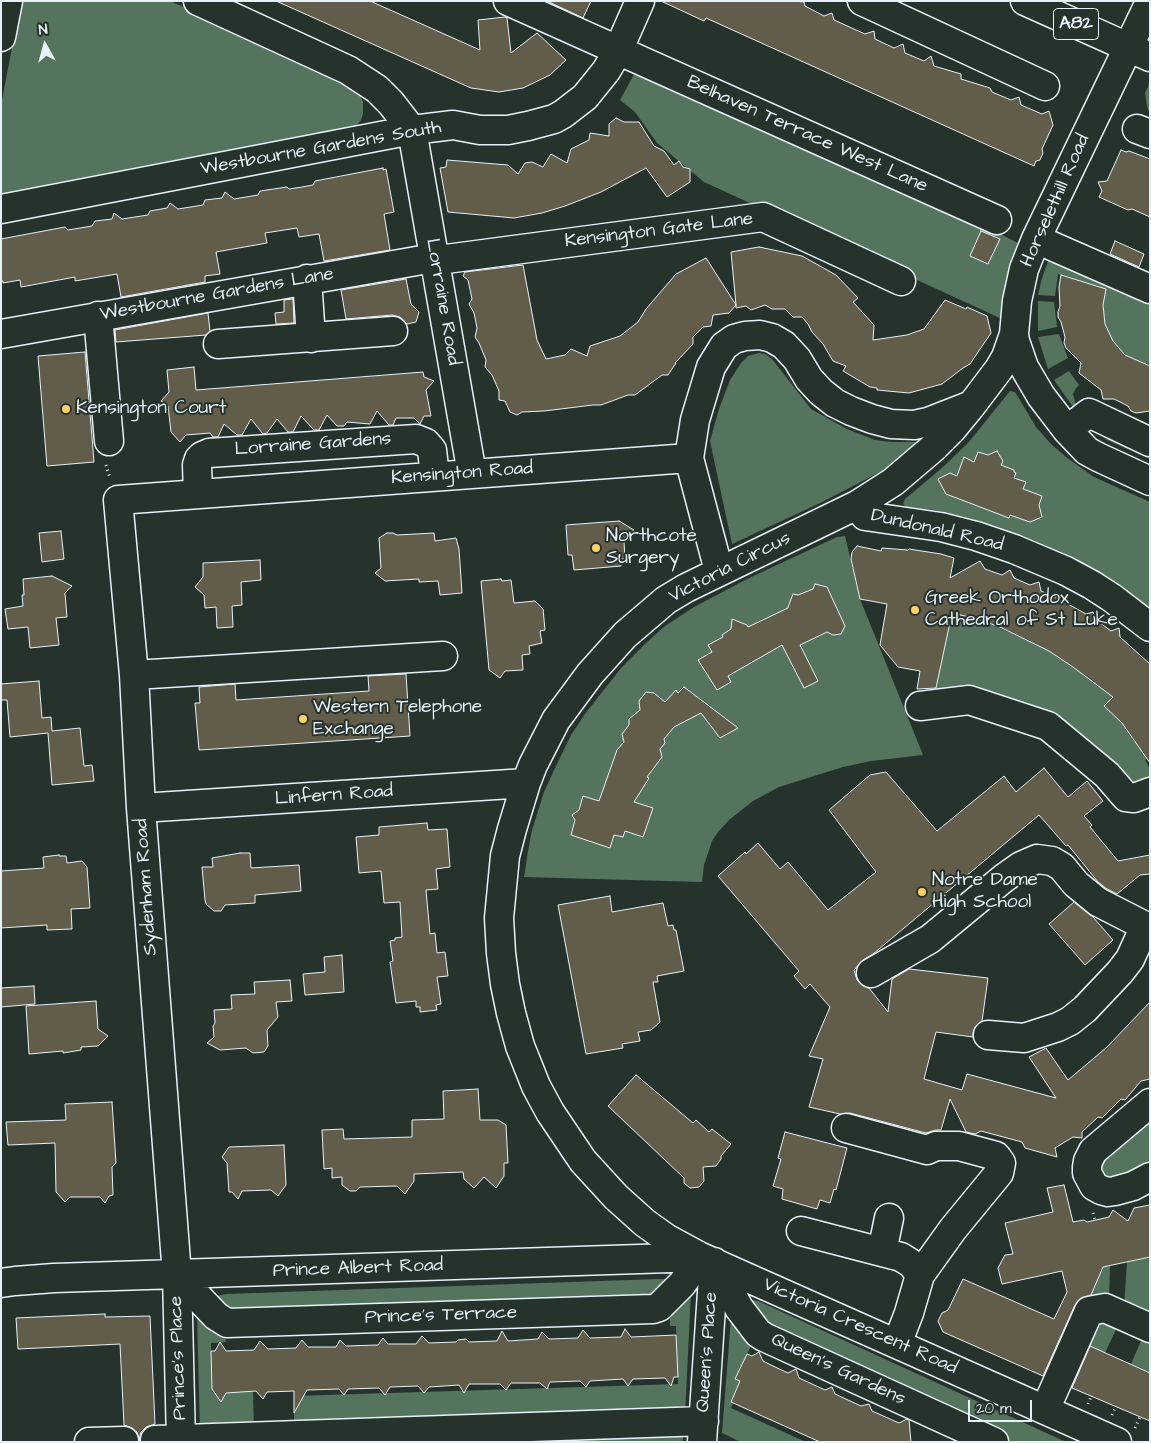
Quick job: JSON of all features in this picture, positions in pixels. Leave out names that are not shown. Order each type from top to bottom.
[{"type":"street","points":[[1,37],[8,1]]},
{"type":"street","points":[[198,1],[348,70],[377,90],[391,103],[412,130]]},
{"type":"street","name":"Belhaven Terrace West Lane","points":[[508,1],[997,220]]},
{"type":"street","name":"Westbourne Gardens South","points":[[1,209],[412,130],[453,125],[480,130],[508,130],[554,119],[585,97],[606,71],[618,51],[640,1]]},
{"type":"street","points":[[862,1],[1046,86]]},
{"type":"street","name":"A82","points":[[1025,1],[1138,52]]},
{"type":"street","name":"Horselethill Road","points":[[1150,2],[1138,52],[1036,238],[1024,269],[1017,301],[1014,334],[1024,367],[1041,396],[1066,430],[1088,451],[1150,481]]},
{"type":"street","name":"Lorraine Road","points":[[412,130],[472,474]]},
{"type":"street","name":"Kensington Gate Lane","points":[[434,260],[763,217],[901,282]]},
{"type":"street","points":[[1036,238],[1150,290]]},
{"type":"street","name":"Westbourne Gardens Lane","points":[[1,334],[306,279],[422,260],[434,260]]},
{"type":"street","points":[[306,279],[311,338]]},
{"type":"street","points":[[98,316],[109,441]]},
{"type":"street","points":[[218,344],[393,331]]},
{"type":"street","name":"Victoria Circus","points":[[707,1260],[666,1238],[645,1223],[616,1197],[588,1168],[550,1112],[536,1086],[520,1046],[511,1012],[501,953],[499,918],[505,856],[516,812],[533,765],[556,720],[590,674],[625,635],[666,600],[719,572],[857,506],[893,482],[933,448],[971,406],[999,369],[1006,357],[1014,334]]},
{"type":"street","points":[[719,572],[690,458],[695,420],[711,367],[724,346],[734,339],[760,335],[772,338],[784,345],[797,358],[809,379],[821,392],[835,403],[872,419],[891,424],[914,425],[928,422],[971,406]]},
{"type":"street","points":[[1066,430],[1089,413],[1150,442]]},
{"type":"street","name":"Lorraine Gardens","points":[[198,493],[197,465],[199,459],[209,453],[416,439],[426,443],[432,450],[435,476]]},
{"type":"street","name":"Kensington Road","points":[[118,500],[690,458]]},
{"type":"street","name":"Sydenham Road","points":[[118,500],[134,675],[141,808],[176,1275]]},
{"type":"street","name":"Dundonald Road","points":[[857,506],[865,516],[941,528],[976,536],[1014,549],[1092,585],[1150,627]]},
{"type":"street","points":[[134,675],[443,656]]},
{"type":"street","points":[[920,706],[969,700],[1048,726],[1107,776],[1126,797],[1134,798],[1150,792]]},
{"type":"street","name":"Linfern Road","points":[[141,808],[526,783]]},
{"type":"street","points":[[871,973],[930,939],[1004,878],[1021,866],[1037,859],[1052,861],[1062,867],[1076,884],[1098,902],[1147,926],[1130,959],[1120,972],[1085,1009],[1070,1021],[1024,1038],[988,1035]]},
{"type":"street","points":[[1150,1103],[1093,1151],[1088,1161],[1087,1173],[1094,1186],[1108,1192],[1128,1187],[1150,1178]]},
{"type":"street","points":[[846,1128],[927,1150],[936,1146],[959,1146],[996,1156],[1001,1163],[999,1173],[953,1229],[920,1275],[909,1313],[897,1344]]},
{"type":"street","points":[[882,1252],[889,1218]]},
{"type":"street","points":[[801,1231],[901,1257],[912,1264],[920,1275]]},
{"type":"street","name":"Prince's Terrace","points":[[176,1275],[216,1316],[227,1323],[653,1309],[660,1307],[707,1260]]},
{"type":"street","name":"Prince Albert Road","points":[[1,1284],[45,1278],[707,1260]]},
{"type":"street","name":"Victoria Crescent Road","points":[[707,1260],[1045,1410],[1091,1436],[1125,1436]]},
{"type":"street","name":"Queen's Place","points":[[707,1260],[707,1435]]},
{"type":"street","name":"Queen's Gardens","points":[[707,1260],[739,1308],[758,1333],[764,1337],[994,1442]]},
{"type":"street","name":"Prince's Place","points":[[172,1440],[176,1275]]},
{"type":"street","points":[[1045,1410],[1089,1310],[1106,1308],[1150,1328]]},
{"type":"street","points":[[172,1440],[707,1435]]},
{"type":"street","points":[[89,1442],[124,1441]]},
{"type":"path","points":[[1125,1436],[1140,1417]]},
{"type":"green space","points":[[21,1],[170,1],[337,76],[359,93],[363,102],[361,120],[354,129],[1,198],[1,105]]},
{"type":"green space","points":[[637,69],[1002,230],[1000,234],[1018,243],[1006,284],[1002,319],[704,182],[657,143],[635,112],[620,100]]},
{"type":"green space","points":[[1150,82],[1150,115],[1145,93]]},
{"type":"green space","points":[[1050,256],[1150,301],[1150,365],[1146,363],[1145,366],[1125,355],[1113,341],[1105,324],[1103,305],[1105,289],[1058,274],[1055,296],[1038,295]]},
{"type":"green space","points":[[1038,301],[1054,302],[1057,327],[1038,331]]},
{"type":"green space","points":[[1059,334],[1068,358],[1048,369],[1038,337]]},
{"type":"green space","points":[[759,353],[765,354],[772,359],[811,409],[847,429],[875,440],[922,442],[887,468],[818,504],[732,544],[710,441],[730,380],[748,356]]},
{"type":"green space","points":[[1069,371],[1079,385],[1073,394],[1076,411],[1054,380]]},
{"type":"green space","points":[[1010,391],[1015,392],[1036,427],[1066,457],[1094,477],[1150,502],[1150,608],[1091,568],[1033,540],[965,517],[935,510],[906,507],[903,504],[905,499],[968,443]]},
{"type":"green space","points":[[1091,427],[1150,450],[1150,459],[1107,440]]},
{"type":"green space","points":[[845,536],[860,599],[923,755],[871,761],[843,767],[779,787],[753,801],[729,820],[712,841],[704,865],[702,882],[524,877],[532,830],[544,792],[556,766],[571,735],[621,668],[665,626],[694,607],[749,578],[837,537]]},
{"type":"green space","points":[[952,613],[978,619],[1025,639],[1049,651],[1116,693],[1104,706],[1115,716],[1140,720],[1126,729],[1134,742],[1150,733],[1150,757],[1145,760],[1150,769],[1150,787],[1140,792],[1088,748],[933,700]]},
{"type":"green space","points":[[1150,1114],[1150,1165],[1108,1182],[1096,1165]]},
{"type":"green space","points":[[1146,1258],[1150,1259],[1150,1319],[1124,1307],[1127,1262]]},
{"type":"green space","points":[[1110,1266],[1109,1301],[1088,1301],[1094,1287],[1084,1271]]},
{"type":"green space","points":[[673,1279],[658,1299],[235,1317],[212,1297],[226,1294]]},
{"type":"green space","points":[[691,1291],[685,1415],[294,1429],[294,1396],[678,1384],[676,1326],[670,1326],[670,1319]]},
{"type":"green space","points":[[753,1300],[1066,1442],[1012,1442],[776,1335],[750,1301]]},
{"type":"green space","points":[[1095,1312],[1119,1323],[1105,1353],[1080,1342]]},
{"type":"green space","points":[[197,1314],[217,1333],[225,1335],[226,1342],[211,1343],[212,1392],[253,1392],[254,1430],[200,1432]]},
{"type":"green space","points":[[731,1318],[767,1346],[764,1352],[751,1346],[735,1379],[742,1382],[736,1390],[731,1408],[806,1442],[741,1442],[722,1433]]},
{"type":"green space","points":[[1144,1334],[1150,1337],[1150,1373],[1131,1364]]},
{"type":"green space","points":[[683,1431],[683,1442],[358,1442]]},
{"type":"building","points":[[276,1],[370,1],[480,50],[478,20],[505,17],[507,18],[511,53],[537,33],[566,60],[550,75],[523,88],[499,92],[471,88]]},
{"type":"building","points":[[547,1],[591,1],[583,18]]},
{"type":"building","points":[[661,1],[804,2],[805,6],[824,16],[832,13],[834,20],[865,34],[874,31],[875,39],[894,48],[903,44],[905,53],[924,61],[931,56],[934,66],[961,74],[961,79],[990,88],[992,92],[1011,100],[1019,97],[1021,105],[1042,114],[1049,111],[1053,125],[1042,149],[1043,153],[1040,160],[1036,161],[1034,166],[706,18],[704,21]]},
{"type":"building","points":[[616,118],[624,122],[639,122],[654,146],[664,151],[674,165],[679,161],[683,167],[690,169],[690,182],[667,197],[646,168],[601,192],[542,213],[514,218],[448,212],[440,168],[446,167],[447,160],[508,165],[518,174],[525,163],[532,162],[543,167],[551,154],[567,163],[571,149],[589,140],[590,133],[609,136],[609,124]]},
{"type":"building","points":[[1121,150],[1150,159],[1150,217],[1132,209],[1128,210],[1099,197],[1102,191],[1098,182],[1107,181]]},
{"type":"building","points":[[383,168],[383,170],[386,169],[394,212],[384,214],[390,250],[324,261],[319,234],[299,237],[297,228],[265,233],[267,243],[216,252],[220,274],[205,276],[205,282],[121,297],[117,274],[75,281],[75,277],[21,287],[20,280],[3,283],[1,281],[1,239],[65,227],[68,230],[92,226],[95,221],[112,219],[114,213],[122,219],[148,215],[150,211],[167,208],[170,203],[178,209],[203,205],[205,200],[222,198],[225,192],[234,199],[258,195],[260,191],[313,185],[315,181]]},
{"type":"building","points":[[981,231],[1000,239],[988,264],[970,256]]},
{"type":"building","points":[[1115,241],[1144,254],[1139,267],[1110,254]]},
{"type":"building","points":[[759,247],[802,256],[836,275],[858,298],[853,302],[874,325],[873,340],[907,335],[924,329],[945,300],[987,316],[991,333],[970,364],[942,384],[909,393],[877,390],[877,388],[870,387],[843,371],[846,366],[833,361],[823,344],[802,317],[793,317],[785,309],[772,309],[765,305],[751,310],[746,306],[736,308],[731,252]]},
{"type":"building","points":[[706,258],[736,305],[729,313],[713,315],[711,326],[703,327],[693,337],[693,344],[675,363],[668,375],[662,375],[635,395],[628,395],[601,405],[522,412],[517,415],[510,412],[505,401],[499,400],[499,391],[492,375],[485,367],[486,360],[475,337],[477,328],[474,313],[469,304],[472,299],[468,280],[463,276],[465,272],[523,265],[537,340],[546,359],[565,355],[571,349],[587,356],[590,346],[620,336],[638,322],[646,309],[676,274]]},
{"type":"building","points":[[1061,275],[1106,289],[1103,305],[1105,324],[1113,341],[1125,355],[1150,366],[1150,411],[1136,413],[1131,411],[1128,406],[1114,399],[1103,399],[1101,390],[1079,373],[1081,363],[1066,348],[1064,343],[1065,337],[1058,317]]},
{"type":"building","points":[[406,279],[411,304],[419,312],[416,322],[407,324],[400,317],[392,315],[346,319],[341,290]]},
{"type":"building","points":[[293,299],[294,323],[276,324],[275,313],[284,312],[284,300]]},
{"type":"building","points":[[208,313],[210,331],[206,335],[116,342],[115,330]]},
{"type":"building","name":"Kensington Court","points":[[85,352],[94,462],[47,466],[38,356]]},
{"type":"building","points":[[194,367],[196,390],[423,372],[424,377],[434,381],[426,390],[431,416],[424,416],[420,424],[414,418],[396,418],[393,425],[389,425],[377,411],[370,424],[347,422],[344,426],[337,426],[327,415],[319,430],[314,430],[301,416],[293,432],[288,432],[277,419],[267,433],[263,434],[251,419],[242,435],[237,435],[224,424],[218,437],[213,437],[210,433],[186,435],[180,442],[171,432],[168,406],[161,401],[169,392],[167,370]]},
{"type":"building","points":[[997,451],[1003,461],[1001,465],[1014,470],[1016,473],[1014,478],[1026,482],[1023,489],[1042,496],[1039,505],[1042,517],[1030,522],[1010,515],[1009,518],[946,494],[938,479],[950,473],[957,476],[964,457],[974,462],[978,452],[988,455]]},
{"type":"building","name":"Northcote Surgery","points":[[619,521],[634,530],[625,537],[625,559],[620,559],[621,566],[574,570],[572,555],[568,555],[566,525]]},
{"type":"building","points":[[61,531],[64,559],[42,562],[39,533]]},
{"type":"building","points":[[387,533],[397,535],[434,533],[435,541],[456,538],[459,549],[462,593],[440,595],[438,581],[419,582],[419,579],[385,581],[375,573],[381,568],[379,538]]},
{"type":"building","points":[[857,546],[881,551],[882,548],[909,549],[954,558],[950,578],[980,561],[985,569],[1002,575],[1010,570],[1014,578],[1030,585],[1039,582],[1041,591],[1059,599],[1066,596],[1068,604],[1086,614],[1093,612],[1095,619],[1111,631],[1119,628],[1120,637],[1150,664],[1150,763],[1122,723],[1104,706],[1113,697],[1049,651],[1002,628],[978,619],[952,613],[936,688],[917,689],[920,671],[898,667],[880,645],[887,604],[860,599],[851,559],[852,552]]},
{"type":"building","points":[[260,560],[261,580],[241,582],[242,605],[232,606],[233,627],[217,628],[216,607],[205,608],[204,595],[195,587],[203,577],[203,563]]},
{"type":"building","points":[[52,576],[72,586],[65,593],[67,617],[56,618],[59,645],[30,648],[28,627],[8,629],[5,609],[23,606],[23,579]]},
{"type":"building","points":[[501,579],[502,581],[511,580],[514,603],[535,601],[543,609],[545,630],[540,631],[542,643],[529,646],[530,654],[522,655],[523,670],[505,671],[500,678],[489,670],[481,581]]},
{"type":"building","points":[[815,584],[827,587],[845,626],[841,634],[833,635],[827,632],[800,645],[818,681],[804,688],[782,645],[728,676],[731,682],[717,690],[698,660],[712,652],[708,645],[723,637],[722,635],[731,629],[732,619],[748,627],[788,608],[793,594],[798,595],[813,589]]},
{"type":"building","name":"Western Telephone Exchange","points":[[406,674],[410,736],[199,750],[195,703],[200,703],[199,687],[235,684],[236,700],[369,691],[368,676]]},
{"type":"building","points":[[39,681],[42,718],[51,717],[52,731],[80,728],[84,766],[92,765],[94,781],[52,785],[48,733],[10,737],[7,700],[1,700],[1,684]]},
{"type":"building","points":[[684,687],[738,728],[720,738],[701,713],[674,727],[664,739],[665,743],[660,749],[662,757],[647,777],[649,778],[634,802],[653,808],[643,837],[625,831],[623,837],[614,835],[610,848],[571,835],[575,820],[572,815],[579,810],[583,796],[599,801],[617,750],[624,742],[622,734],[629,725],[629,719],[640,710],[639,701],[646,692],[654,693],[665,702],[676,690],[678,693]]},
{"type":"building","points":[[1044,768],[1068,797],[1087,781],[1103,801],[1084,816],[1092,825],[1090,827],[1118,861],[1150,855],[1150,874],[1140,875],[1117,894],[1107,889],[1098,882],[1068,845],[1066,846],[1039,815],[873,954],[863,960],[854,970],[857,980],[863,986],[869,988],[888,1012],[892,979],[909,969],[988,978],[982,1021],[975,1027],[973,1037],[936,1032],[924,1079],[962,1090],[967,1074],[1056,1098],[1029,1057],[1046,1048],[1068,1080],[1107,1047],[1150,1002],[1150,1079],[1141,1081],[1125,1100],[1121,1099],[1102,1118],[1098,1117],[1082,1132],[1082,1138],[1073,1137],[1055,1148],[1057,1157],[1025,1148],[1022,1142],[981,1131],[975,1134],[966,1132],[950,1099],[941,1130],[926,1133],[850,1113],[840,1114],[809,1107],[823,1059],[809,1056],[830,1007],[810,984],[805,989],[794,976],[799,971],[718,876],[758,843],[780,869],[788,862],[828,910],[876,872],[829,810],[870,775],[886,772],[937,831],[1004,776],[1016,792]]},
{"type":"building","points":[[427,823],[428,830],[447,829],[450,867],[436,869],[438,889],[426,890],[430,934],[435,933],[437,953],[445,952],[448,976],[437,977],[441,1004],[436,1005],[437,1010],[420,1012],[420,1007],[416,1007],[416,1001],[396,1003],[390,962],[393,961],[390,941],[402,937],[400,902],[384,903],[381,871],[359,873],[356,837],[379,835],[379,827]]},
{"type":"building","points":[[250,853],[251,868],[299,865],[301,891],[255,895],[255,903],[225,905],[221,911],[214,911],[206,904],[202,867],[213,867],[212,858]]},
{"type":"building","points":[[66,856],[67,863],[82,861],[87,867],[90,908],[71,909],[72,929],[47,930],[47,925],[1,928],[1,871],[44,868],[43,857]]},
{"type":"building","points":[[610,896],[612,912],[663,903],[668,926],[673,925],[674,930],[676,930],[684,971],[657,976],[658,982],[653,982],[660,1022],[651,1030],[638,1032],[640,1041],[622,1044],[623,1048],[586,1054],[558,905]]},
{"type":"building","points":[[1074,902],[1093,917],[1113,940],[1085,965],[1049,924]]},
{"type":"building","points":[[342,955],[344,992],[305,995],[303,974],[325,972],[324,957]]},
{"type":"building","points":[[290,980],[292,1001],[276,1002],[278,1017],[267,1030],[268,1046],[264,1052],[253,1053],[246,1048],[220,1050],[207,1043],[214,1037],[214,1010],[232,1009],[231,995],[255,994],[254,982]]},
{"type":"building","points":[[34,986],[35,1004],[1,1007],[1,988]]},
{"type":"building","points":[[96,1001],[98,1029],[108,1036],[98,1046],[81,1047],[81,1050],[63,1053],[63,1051],[29,1054],[26,1006]]},
{"type":"building","points":[[636,1075],[693,1123],[696,1120],[709,1132],[712,1129],[731,1144],[721,1156],[716,1166],[703,1167],[704,1181],[699,1187],[690,1188],[684,1183],[684,1178],[608,1106]]},
{"type":"building","points":[[478,1089],[480,1120],[498,1120],[506,1125],[508,1163],[504,1163],[504,1176],[496,1188],[484,1177],[474,1188],[464,1179],[463,1172],[414,1174],[414,1181],[405,1194],[397,1186],[360,1187],[356,1191],[350,1191],[342,1185],[342,1177],[332,1178],[332,1168],[324,1169],[322,1130],[343,1129],[344,1139],[412,1137],[412,1120],[444,1119],[443,1091]]},
{"type":"building","points":[[112,1102],[116,1163],[112,1167],[113,1195],[109,1196],[105,1203],[100,1197],[70,1197],[65,1202],[56,1192],[55,1143],[8,1145],[6,1122],[66,1120],[65,1104]]},
{"type":"building","points":[[785,1132],[847,1148],[836,1190],[834,1189],[830,1203],[820,1200],[817,1209],[782,1199],[783,1189],[773,1186],[781,1159],[778,1158]]},
{"type":"building","points":[[284,1145],[286,1185],[278,1196],[271,1190],[242,1191],[238,1199],[232,1192],[229,1192],[227,1163],[222,1157],[229,1147]]},
{"type":"building","points":[[1064,1185],[1073,1222],[1084,1220],[1087,1222],[1109,1217],[1113,1210],[1128,1221],[1134,1208],[1150,1205],[1150,1257],[1103,1267],[1091,1295],[1080,1299],[1075,1305],[1043,1376],[943,1332],[938,1321],[942,1313],[948,1310],[963,1279],[1054,1319],[1067,1292],[1062,1271],[1002,1284],[998,1268],[1005,1255],[1013,1254],[1005,1223],[1053,1212],[1047,1188]]},
{"type":"building","points":[[105,1314],[105,1317],[150,1316],[155,1424],[146,1427],[141,1432],[139,1440],[137,1432],[124,1425],[120,1344],[18,1349],[16,1318]]},
{"type":"building","points":[[625,1329],[631,1337],[676,1335],[678,1377],[674,1377],[671,1386],[665,1378],[633,1379],[628,1386],[623,1379],[590,1381],[586,1387],[580,1381],[550,1382],[547,1389],[540,1383],[511,1383],[506,1390],[500,1384],[469,1384],[464,1393],[459,1385],[429,1387],[424,1393],[418,1386],[390,1387],[385,1395],[379,1388],[348,1389],[344,1395],[339,1389],[307,1390],[294,1413],[294,1391],[267,1392],[263,1399],[256,1391],[226,1393],[221,1402],[212,1389],[211,1351],[215,1351],[220,1342],[226,1351],[254,1350],[260,1341],[268,1349],[296,1348],[302,1340],[308,1347],[336,1347],[340,1340],[346,1346],[378,1345],[383,1338],[388,1344],[416,1344],[422,1336],[429,1343],[456,1342],[466,1339],[469,1342],[497,1341],[502,1331],[508,1341],[538,1339],[542,1332],[549,1339],[578,1338],[583,1330],[590,1338],[621,1337]]},
{"type":"building","points":[[1090,1346],[1150,1373],[1150,1421],[1072,1388]]},
{"type":"building","points":[[759,1352],[763,1361],[788,1373],[796,1369],[799,1378],[825,1390],[832,1387],[835,1394],[861,1406],[869,1404],[872,1411],[899,1423],[907,1419],[909,1420],[911,1442],[820,1442],[731,1402],[740,1381],[735,1379],[747,1354],[752,1356]]},
{"type":"place","name":"Kensington Court","points":[[66,409]]},
{"type":"place","name":"Northcote Surgery","points":[[596,548]]},
{"type":"place","name":"Greek Orthodox Cathedral of St Luke","points":[[915,610]]},
{"type":"place","name":"Western Telephone Exchange","points":[[303,719]]},
{"type":"place","name":"Notre Dame High School","points":[[922,892]]}]
